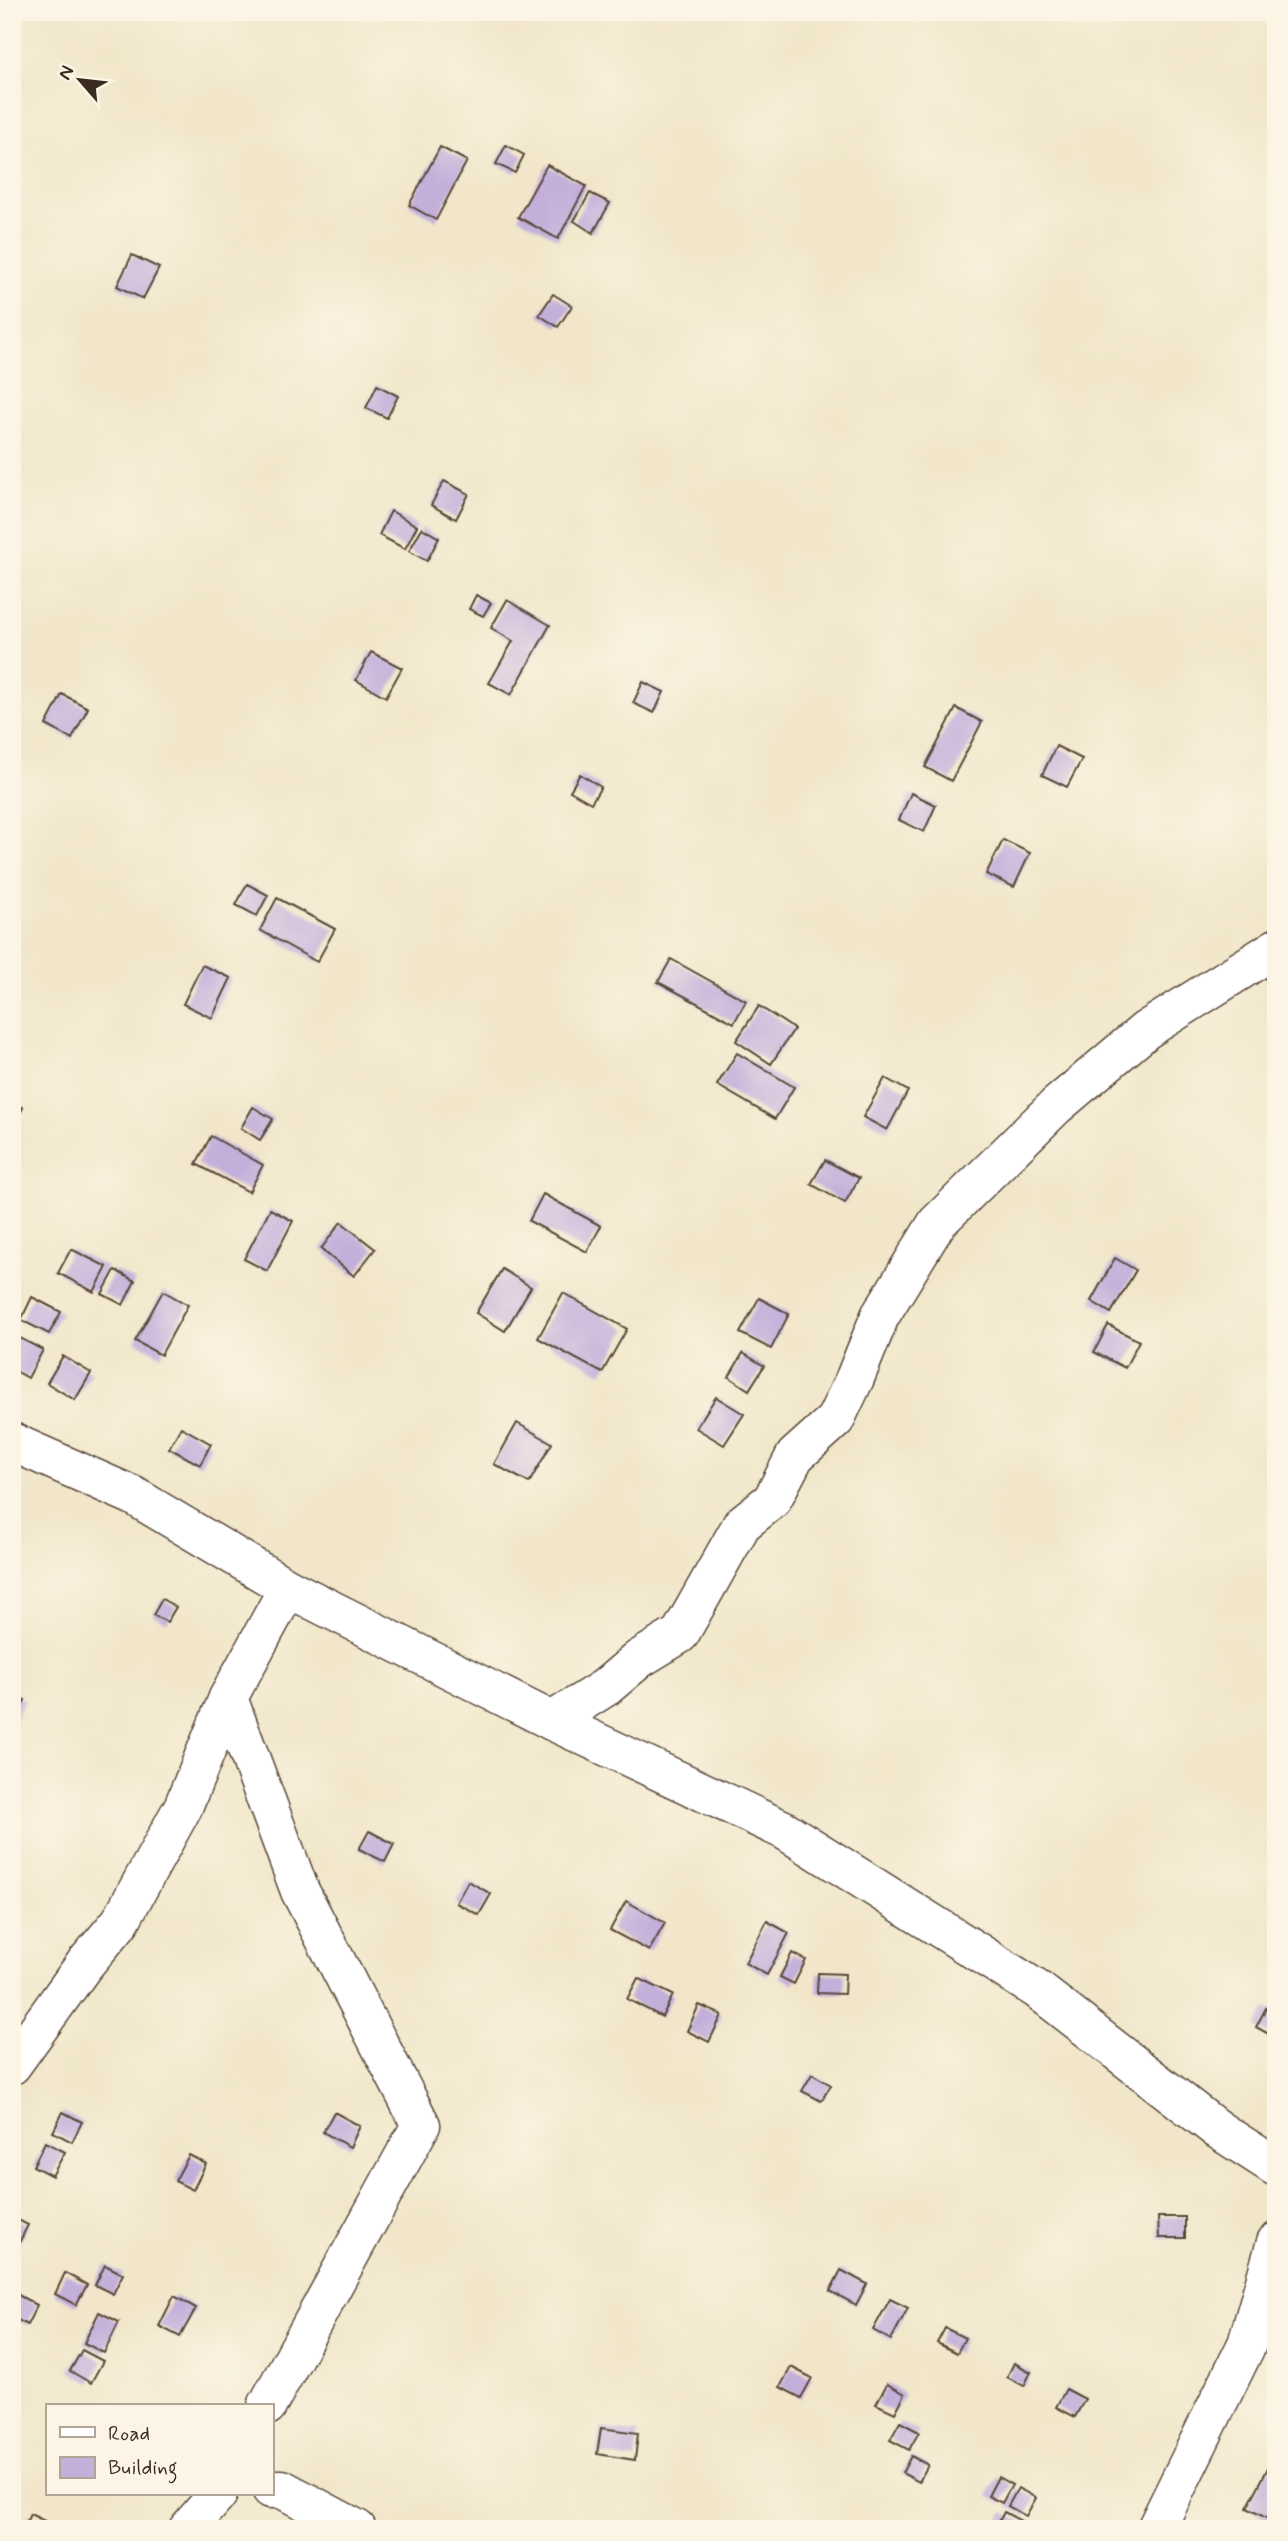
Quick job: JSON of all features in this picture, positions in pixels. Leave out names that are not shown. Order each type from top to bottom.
[{"type":"street","points":[[552,1721],[606,1687],[639,1659],[680,1634],[741,1524],[772,1500],[795,1456],[835,1420],[880,1316],[937,1223],[1055,1106],[1146,1030],[1276,948]]},
{"type":"street","points":[[12,1442],[134,1496],[288,1588],[552,1721],[783,1830],[1038,1990],[1217,2129],[1276,2167]]},
{"type":"street","points":[[12,2065],[84,1965],[120,1922],[183,1807],[228,1698],[288,1588]]},
{"type":"street","points":[[228,1698],[300,1891],[421,2125],[268,2404]]},
{"type":"street","points":[[1156,2529],[1247,2344],[1276,2242]]},
{"type":"street","points":[[273,2489],[282,2489],[357,2529]]},
{"type":"street","points":[[188,2529],[216,2496]]},
{"type":"building","points":[[506,145],[524,155],[515,173],[496,164]]},
{"type":"building","points":[[440,147],[467,161],[436,220],[409,205]]},
{"type":"building","points":[[547,165],[586,186],[558,239],[518,217]]},
{"type":"building","points":[[590,193],[610,203],[593,233],[574,221]]},
{"type":"building","points":[[132,255],[159,268],[143,299],[117,286]]},
{"type":"building","points":[[553,294],[572,306],[558,327],[539,315]]},
{"type":"building","points":[[377,385],[398,396],[387,418],[366,408]]},
{"type":"building","points":[[444,481],[469,494],[456,519],[431,505]]},
{"type":"building","points":[[391,511],[417,526],[405,549],[379,535]]},
{"type":"building","points":[[422,528],[439,538],[427,561],[409,551]]},
{"type":"building","points":[[476,595],[491,603],[483,616],[469,609]]},
{"type":"building","points":[[507,600],[550,625],[511,695],[489,683],[513,641],[491,628]]},
{"type":"building","points":[[371,652],[402,668],[386,697],[356,680]]},
{"type":"building","points":[[643,682],[664,692],[654,713],[633,703]]},
{"type":"building","points":[[62,694],[88,708],[72,739],[46,725]]},
{"type":"building","points":[[956,708],[982,722],[951,781],[925,767]]},
{"type":"building","points":[[1056,746],[1082,759],[1067,787],[1042,775]]},
{"type":"building","points":[[580,774],[601,787],[591,803],[570,791]]},
{"type":"building","points":[[911,793],[936,805],[924,832],[899,820]]},
{"type":"building","points":[[1003,840],[1030,853],[1014,887],[986,874]]},
{"type":"building","points":[[247,884],[268,895],[257,916],[236,905]]},
{"type":"building","points":[[277,898],[335,929],[317,962],[260,930]]},
{"type":"building","points":[[671,959],[746,1001],[734,1023],[658,982]]},
{"type":"building","points":[[202,965],[231,978],[212,1018],[183,1004]]},
{"type":"building","points":[[759,1006],[794,1029],[771,1064],[736,1041]]},
{"type":"building","points":[[737,1053],[794,1087],[775,1119],[717,1085]]},
{"type":"building","points":[[885,1078],[908,1091],[887,1130],[863,1117]]},
{"type":"building","points":[[12,1102],[23,1108],[12,1128]]},
{"type":"building","points":[[253,1107],[273,1119],[260,1140],[241,1128]]},
{"type":"building","points":[[211,1136],[263,1165],[249,1192],[196,1164]]},
{"type":"building","points":[[825,1160],[859,1178],[845,1203],[811,1184]]},
{"type":"building","points":[[543,1194],[601,1226],[587,1252],[529,1221]]},
{"type":"building","points":[[270,1209],[293,1221],[267,1271],[244,1259]]},
{"type":"building","points":[[341,1222],[375,1249],[354,1276],[321,1249]]},
{"type":"building","points":[[71,1249],[107,1267],[94,1292],[58,1273]]},
{"type":"building","points":[[1115,1258],[1136,1270],[1111,1313],[1091,1301]]},
{"type":"building","points":[[502,1269],[531,1287],[505,1331],[476,1313]]},
{"type":"building","points":[[115,1270],[135,1281],[123,1305],[102,1294]]},
{"type":"building","points":[[163,1291],[188,1305],[161,1355],[135,1341]]},
{"type":"building","points":[[563,1293],[627,1329],[602,1373],[538,1338]]},
{"type":"building","points":[[32,1297],[61,1312],[49,1334],[21,1320]]},
{"type":"building","points":[[759,1298],[789,1314],[771,1349],[740,1333]]},
{"type":"building","points":[[1108,1325],[1139,1341],[1125,1368],[1094,1352]]},
{"type":"building","points":[[12,1334],[43,1350],[28,1378],[12,1369]]},
{"type":"building","points":[[743,1353],[764,1366],[749,1390],[729,1377]]},
{"type":"building","points":[[63,1356],[91,1373],[75,1400],[47,1383]]},
{"type":"building","points":[[716,1397],[744,1414],[724,1445],[696,1428]]},
{"type":"building","points":[[517,1423],[552,1443],[529,1483],[494,1464]]},
{"type":"building","points":[[181,1427],[211,1444],[200,1465],[169,1448]]},
{"type":"building","points":[[162,1599],[176,1607],[167,1622],[153,1615]]},
{"type":"building","points":[[12,1694],[25,1700],[12,1727]]},
{"type":"building","points":[[369,1831],[394,1844],[385,1862],[359,1849]]},
{"type":"building","points":[[468,1881],[491,1894],[479,1915],[456,1903]]},
{"type":"building","points":[[626,1901],[665,1923],[649,1951],[610,1930]]},
{"type":"building","points":[[767,1921],[789,1933],[767,1975],[745,1963]]},
{"type":"building","points":[[792,1953],[806,1960],[794,1984],[780,1977]]},
{"type":"building","points":[[818,1973],[845,1974],[844,1994],[817,1993]]},
{"type":"building","points":[[638,1978],[673,1995],[662,2017],[627,1999]]},
{"type":"building","points":[[699,2005],[722,2015],[709,2042],[687,2031]]},
{"type":"building","points":[[1266,2008],[1276,2013],[1276,2038],[1256,2027]]},
{"type":"building","points":[[812,2074],[831,2085],[821,2101],[802,2091]]},
{"type":"building","points":[[63,2112],[82,2122],[72,2142],[53,2132]]},
{"type":"building","points":[[334,2112],[360,2126],[350,2147],[323,2132]]},
{"type":"building","points":[[45,2142],[65,2152],[52,2176],[33,2166]]},
{"type":"building","points":[[189,2155],[206,2164],[193,2190],[175,2181]]},
{"type":"building","points":[[12,2217],[28,2225],[16,2249],[12,2247]]},
{"type":"building","points":[[1158,2217],[1185,2217],[1185,2238],[1159,2238]]},
{"type":"building","points":[[105,2265],[123,2274],[113,2294],[95,2285]]},
{"type":"building","points":[[841,2270],[867,2284],[856,2305],[830,2291]]},
{"type":"building","points":[[65,2273],[87,2285],[76,2305],[55,2294]]},
{"type":"building","points":[[18,2295],[37,2305],[27,2325],[12,2317],[12,2308]]},
{"type":"building","points":[[174,2296],[196,2308],[180,2337],[159,2326]]},
{"type":"building","points":[[890,2299],[908,2308],[891,2340],[873,2330]]},
{"type":"building","points":[[99,2312],[119,2322],[104,2353],[84,2343]]},
{"type":"building","points":[[945,2328],[965,2338],[957,2353],[937,2343]]},
{"type":"building","points":[[82,2350],[103,2361],[91,2383],[70,2371]]},
{"type":"building","points":[[1014,2363],[1031,2372],[1024,2386],[1007,2377]]},
{"type":"building","points":[[791,2367],[812,2378],[801,2398],[780,2387]]},
{"type":"building","points":[[887,2384],[905,2394],[895,2413],[876,2404]]},
{"type":"building","points":[[1066,2389],[1085,2399],[1075,2417],[1056,2407]]},
{"type":"building","points":[[12,2400],[21,2404],[12,2421]]},
{"type":"building","points":[[900,2422],[919,2432],[909,2450],[890,2440]]},
{"type":"building","points":[[601,2428],[638,2433],[635,2460],[597,2454]]},
{"type":"building","points":[[911,2456],[928,2465],[919,2482],[902,2473]]},
{"type":"building","points":[[1268,2468],[1276,2473],[1276,2515],[1272,2521],[1247,2508]]},
{"type":"building","points":[[998,2477],[1012,2485],[1002,2503],[988,2496]]},
{"type":"building","points":[[1018,2488],[1036,2498],[1026,2516],[1008,2506]]},
{"type":"building","points":[[1004,2512],[1021,2521],[1017,2529],[995,2529]]},
{"type":"building","points":[[30,2514],[53,2525],[51,2529],[23,2529]]}]
